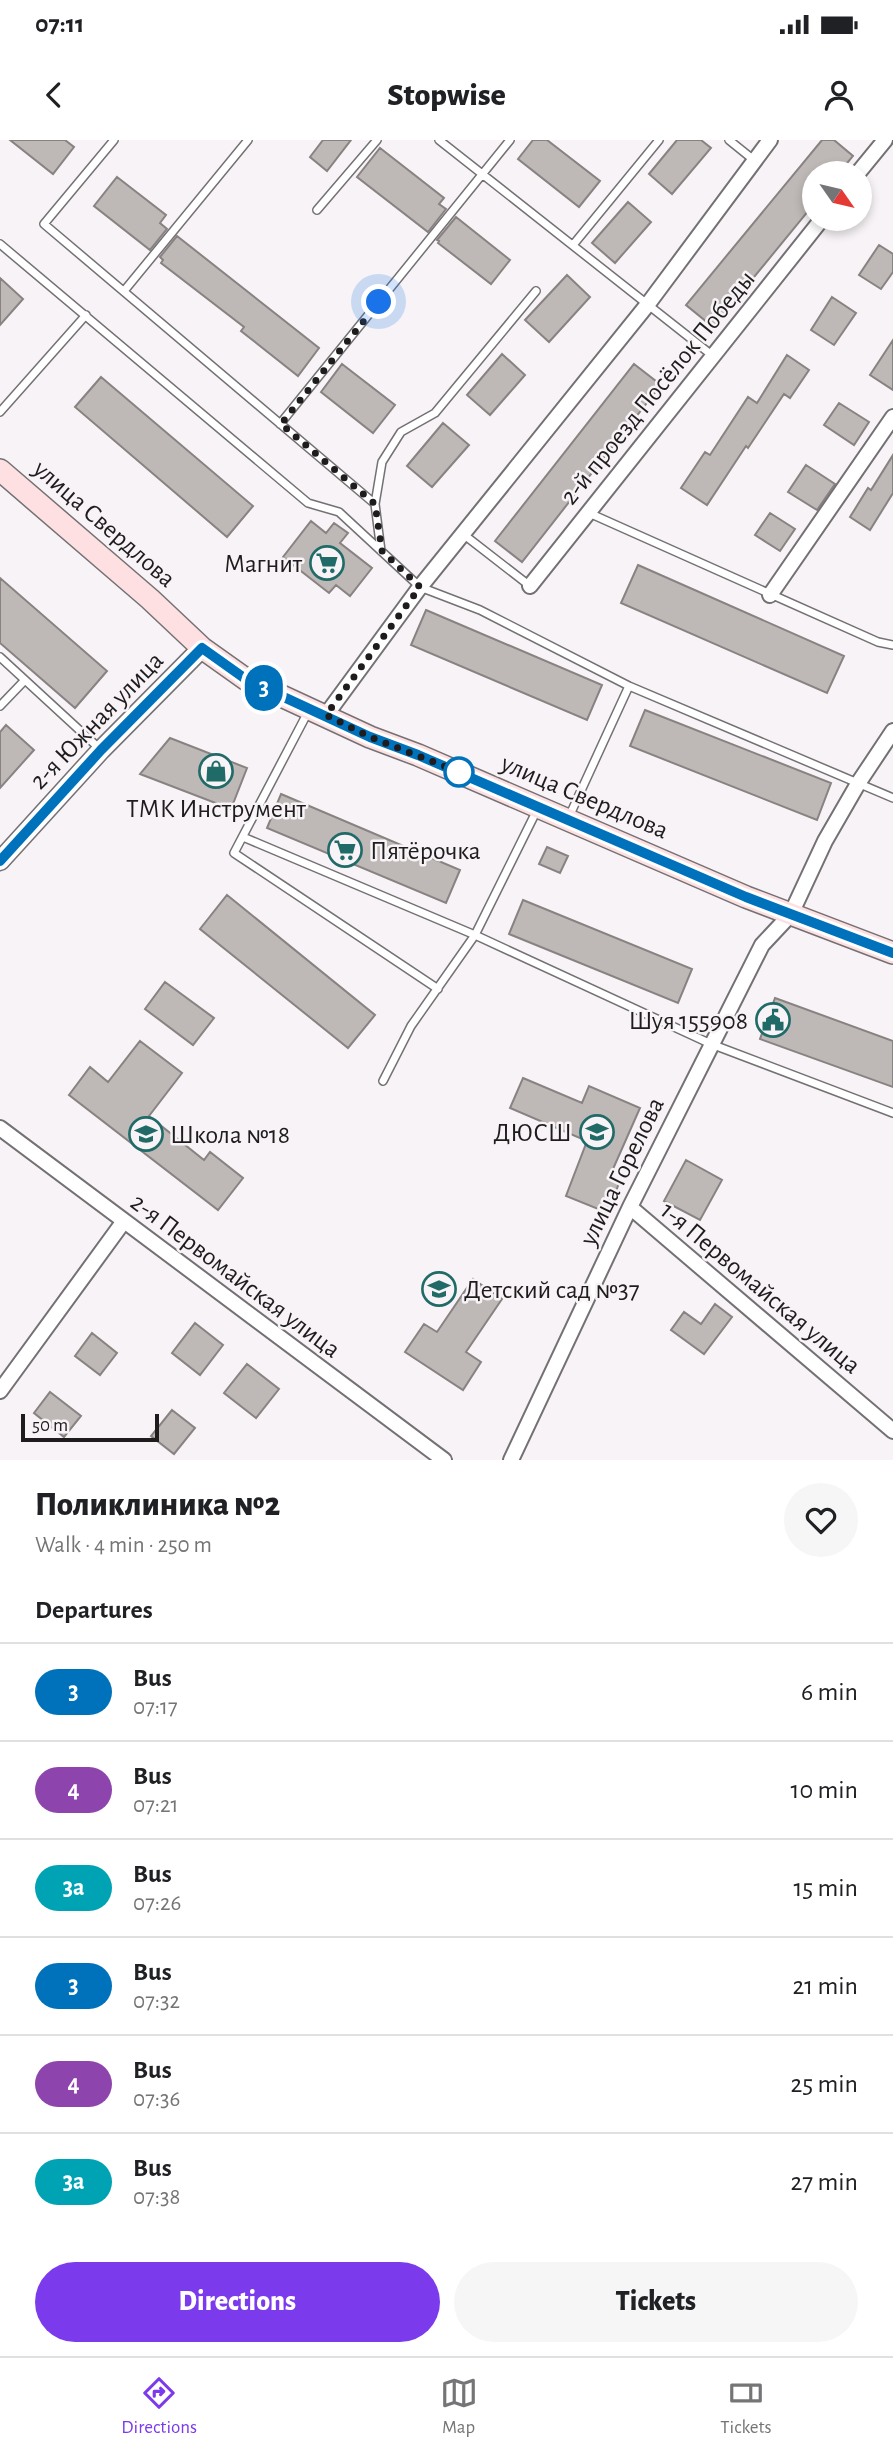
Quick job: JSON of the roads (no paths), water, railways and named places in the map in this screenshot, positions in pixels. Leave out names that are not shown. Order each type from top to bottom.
[{"type":"main road","name":"улица Свердлова","points":[[0,470],[150,598],[202,648],[247,680],[370,737],[539,806],[746,897],[893,953]]},
{"type":"street","points":[[318,712],[648,303],[770,140]]},
{"type":"street","points":[[868,161],[885,140]]},
{"type":"street","name":"2-й проезд Посёлок Победы","points":[[530,586],[812,231]]},
{"type":"street","points":[[770,595],[893,417]]},
{"type":"street","name":"2-я Южная улица","points":[[0,861],[101,750],[202,648]]},
{"type":"street","name":"улица Горелова","points":[[511,1460],[630,1208],[762,945],[791,914],[825,841],[859,782],[893,731]]},
{"type":"street","name":"2-я Первомайская улица","points":[[0,1128],[444,1460]]},
{"type":"street","name":"1-я Первомайская улица","points":[[630,1208],[893,1431]]},
{"type":"street","points":[[0,1391],[124,1221]]},
{"type":"lane","points":[[114,140],[44,224],[375,504]]},
{"type":"lane","points":[[124,292],[248,140]]},
{"type":"lane","points":[[317,210],[377,140]]},
{"type":"lane","points":[[439,140],[713,356]]},
{"type":"lane","points":[[281,424],[510,140]]},
{"type":"lane","points":[[573,245],[659,140]]},
{"type":"lane","points":[[729,140],[755,161]]},
{"type":"lane","points":[[0,244],[308,503],[339,512],[420,587],[480,610],[629,686],[893,798]]},
{"type":"lane","points":[[382,551],[375,504],[382,462],[401,432],[435,412],[536,291]]},
{"type":"lane","points":[[0,412],[86,315]]},
{"type":"lane","points":[[588,512],[770,595],[878,642],[893,645]]},
{"type":"lane","points":[[463,534],[530,586]]},
{"type":"lane","points":[[0,657],[101,750]]},
{"type":"lane","points":[[0,706],[25,680]]},
{"type":"lane","points":[[568,819],[629,686]]},
{"type":"lane","points":[[318,712],[234,853],[438,989]]},
{"type":"lane","points":[[383,1081],[411,1026],[475,935],[539,806]]},
{"type":"lane","points":[[243,837],[475,935],[711,1044],[893,1113]]},
{"type":"place","name":"Магнит","points":[[327,563]]},
{"type":"place","name":"ТМК Инструмент","points":[[216,771]]},
{"type":"place","name":"Пятёрочка","points":[[345,850]]},
{"type":"place","name":"Шуя 155908","points":[[773,1020]]},
{"type":"place","name":"ДЮСШ","points":[[597,1132]]},
{"type":"place","name":"Школа №18","points":[[146,1134]]},
{"type":"place","name":"Детский сад №37","points":[[439,1289]]}]
